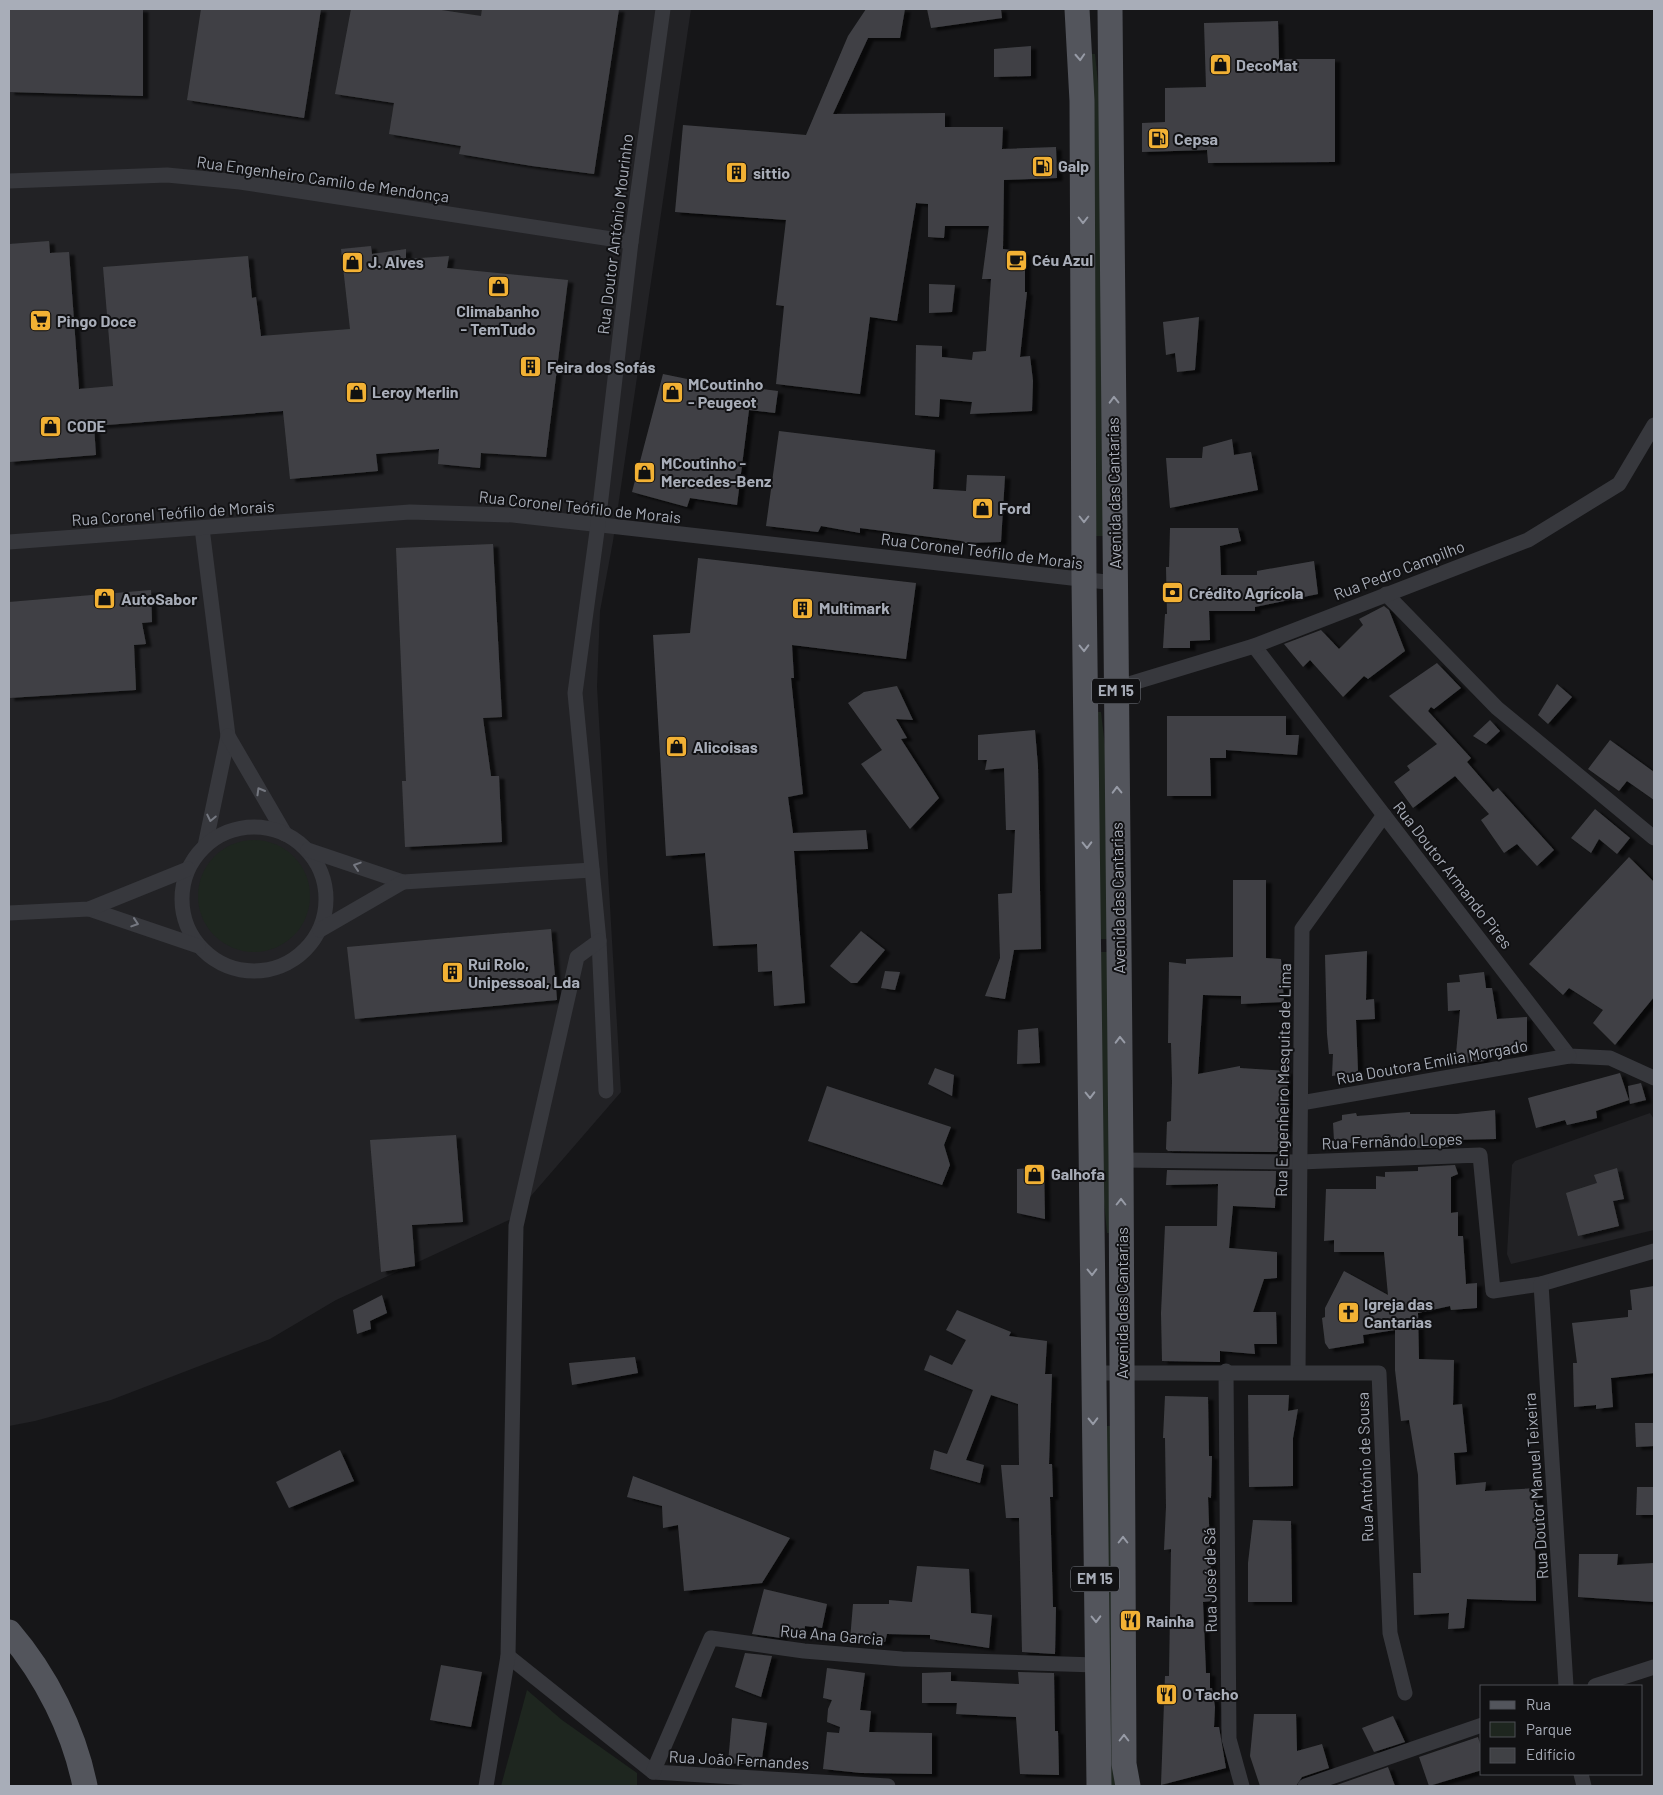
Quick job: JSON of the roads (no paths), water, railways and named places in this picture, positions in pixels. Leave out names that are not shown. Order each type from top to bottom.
[{"type":"main road","name":"Avenida das Cantarias","points":[[1077,9],[1082,111],[1084,581],[1099,1786]]},
{"type":"main road","name":"Avenida das Cantarias","points":[[1110,9],[1121,1160],[1124,1764],[1128,1786]]},
{"type":"main road","points":[[1084,581],[1099,600],[1104,698],[1117,740]]},
{"type":"main road","points":[[9,1632],[38,1672],[66,1724],[85,1786]]},
{"type":"main road","points":[[9,1650],[29,1680],[49,1719],[62,1749],[72,1786]]},
{"type":"street","name":"Rua Doutor António Mourinho","points":[[606,1091],[599,941],[575,693],[598,524],[631,242],[663,9]]},
{"type":"street","name":"Rua Engenheiro Camilo de Mendonça","points":[[9,181],[166,175],[240,182],[631,242]]},
{"type":"street","name":"Rua Pedro Campilho","points":[[1116,688],[1254,646],[1528,540],[1619,484],[1654,425]]},
{"type":"street","name":"Rua Coronel Teófilo de Morais","points":[[9,542],[410,512],[513,515],[1115,583]]},
{"type":"street","points":[[202,528],[228,736],[205,846]]},
{"type":"street","points":[[1386,594],[1497,708],[1654,838]]},
{"type":"street","name":"Rua Doutor Armando Pires","points":[[1254,646],[1569,1056]]},
{"type":"street","points":[[228,736],[285,834]]},
{"type":"street","name":"Rua Engenheiro Mesquita de Lima","points":[[1298,1372],[1302,929],[1384,815]]},
{"type":"street","points":[[198,946],[186,924],[182,906],[182,887],[188,869],[205,846],[223,834],[243,828],[264,827],[285,834],[308,850],[403,882],[592,870]]},
{"type":"street","points":[[89,908],[198,946],[216,961],[239,971],[263,972],[286,965],[293,960],[306,950],[320,930],[326,910],[326,888],[320,868],[308,850]]},
{"type":"street","points":[[9,913],[89,908],[188,869]]},
{"type":"street","points":[[320,930],[403,882]]},
{"type":"street","points":[[486,1786],[508,1656],[516,1226],[577,956],[599,941]]},
{"type":"street","points":[[1569,1056],[1610,1058],[1654,1078]]},
{"type":"street","name":"Rua Doutora Emília Morgado","points":[[1301,1103],[1569,1056]]},
{"type":"street","name":"Rua Fernãndo Lopes","points":[[1121,1160],[1300,1162],[1480,1155],[1492,1291],[1541,1284],[1654,1251]]},
{"type":"street","name":"Rua Doutor Manuel Teixeira","points":[[1541,1284],[1566,1685]]},
{"type":"street","name":"Rua José de Sá","points":[[1226,1371],[1229,1739],[1242,1786]]},
{"type":"street","name":"Rua António de Sousa","points":[[1093,1372],[1379,1373],[1390,1633],[1405,1692]]},
{"type":"street","name":"Rua Ana Garcia","points":[[653,1772],[710,1638],[804,1651],[902,1659],[1096,1665]]},
{"type":"street","name":"Rua João Fernandes","points":[[508,1656],[653,1772],[888,1786]]},
{"type":"street","points":[[1598,1685],[1654,1667]]},
{"type":"street","points":[[1305,1786],[1480,1726]]},
{"type":"place","name":"DecoMat","points":[[1220,65]]},
{"type":"place","name":"Cepsa","points":[[1158,139]]},
{"type":"place","name":"Galp","points":[[1042,166]]},
{"type":"place","name":"sittio","points":[[737,173]]},
{"type":"place","name":"Céu Azul","points":[[1016,260]]},
{"type":"place","name":"J. Alves","points":[[352,262]]},
{"type":"place","name":"Climabanho - TemTudo","points":[[498,287]]},
{"type":"place","name":"Pingo Doce","points":[[41,321]]},
{"type":"place","name":"Feira dos Sofás","points":[[531,367]]},
{"type":"place","name":"Leroy Merlin","points":[[356,392]]},
{"type":"place","name":"MCoutinho - Peugeot","points":[[672,393]]},
{"type":"place","name":"CODE","points":[[51,426]]},
{"type":"place","name":"MCoutinho - Mercedes-Benz","points":[[645,472]]},
{"type":"place","name":"Ford","points":[[983,508]]},
{"type":"place","name":"Crédito Agrícola","points":[[1173,593]]},
{"type":"place","name":"AutoSabor","points":[[105,599]]},
{"type":"place","name":"Multimark","points":[[803,608]]},
{"type":"place","name":"Alicoisas","points":[[677,747]]},
{"type":"place","name":"Rui Rolo, Unipessoal, Lda","points":[[452,973]]},
{"type":"place","name":"Galhofa","points":[[1035,1174]]},
{"type":"place","name":"Igreja das Cantarias","points":[[1348,1313]]},
{"type":"place","name":"Rainha","points":[[1130,1621]]},
{"type":"place","name":"O Tacho","points":[[1166,1694]]}]
